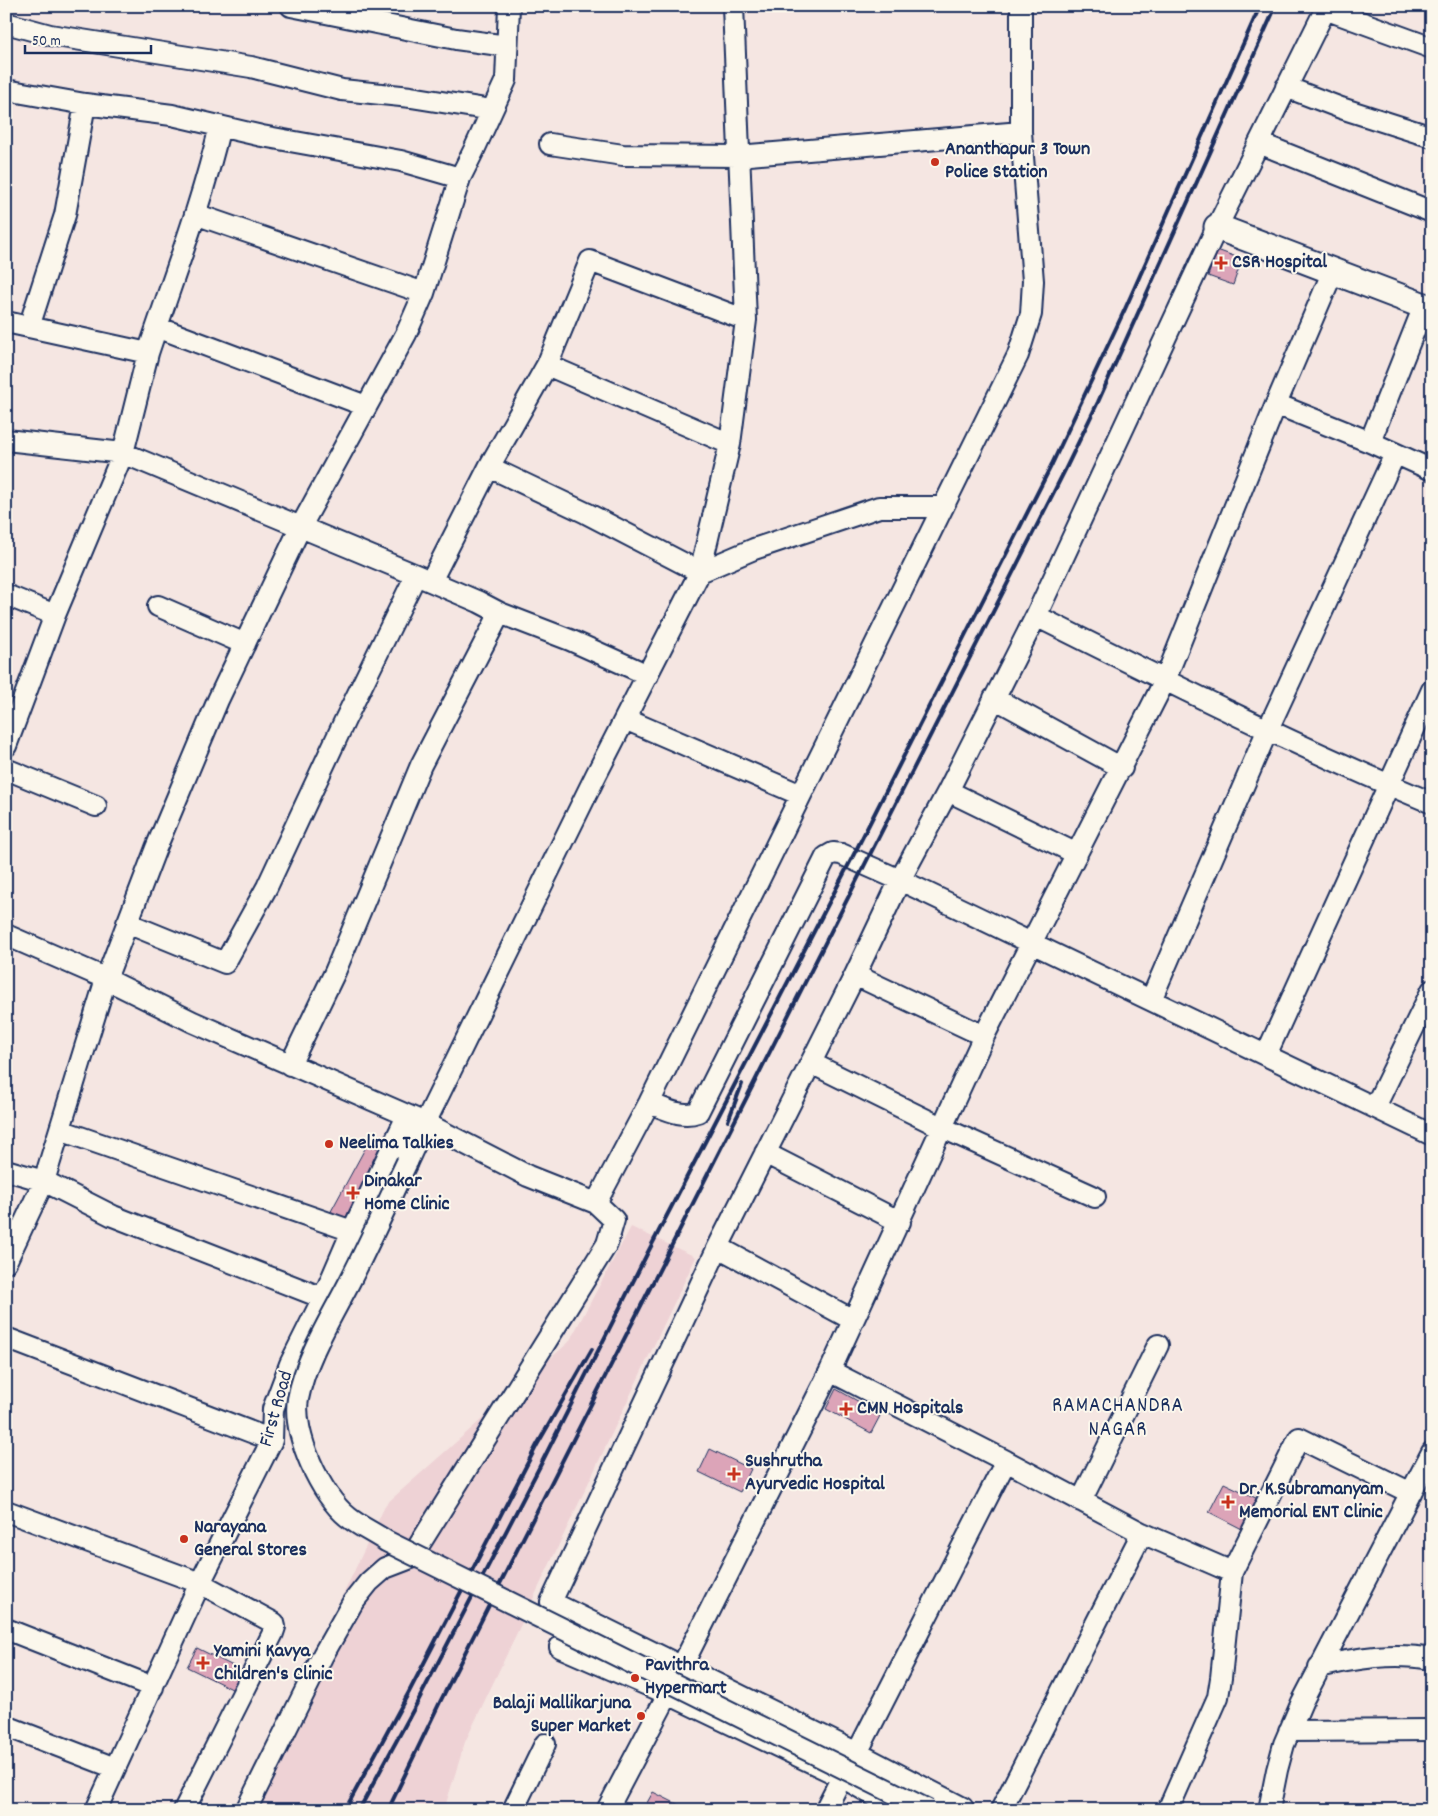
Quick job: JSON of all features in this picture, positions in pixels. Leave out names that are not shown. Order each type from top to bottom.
[{"type":"street","points":[[291,6],[456,39],[507,46]]},
{"type":"street","points":[[6,1262],[44,1182],[106,979],[156,848],[207,727],[300,528],[406,334],[424,292],[460,178],[506,80],[509,6]]},
{"type":"street","points":[[733,6],[746,320],[730,444],[700,572],[416,1120],[407,1162],[367,1249],[309,1365],[298,1400],[299,1426],[307,1458],[328,1494],[346,1516],[386,1541],[928,1810]]},
{"type":"street","points":[[596,1203],[649,1103],[1018,355],[1031,314],[1033,281],[1022,132],[1021,6]]},
{"type":"street","points":[[964,1810],[857,1753],[551,1602],[718,1247],[855,976],[900,880],[948,791],[1036,616],[1217,227],[1326,8],[1432,48]]},
{"type":"street","points":[[6,23],[50,35],[251,67],[342,90],[411,97],[492,110]]},
{"type":"street","points":[[1286,87],[1341,108],[1430,133]]},
{"type":"street","points":[[6,90],[85,104],[172,115],[262,136],[400,161],[460,178]]},
{"type":"street","points":[[29,327],[65,215],[85,104]]},
{"type":"street","points":[[6,746],[55,615],[123,453],[148,353],[195,214],[213,157],[220,126]]},
{"type":"street","points":[[550,144],[623,155],[738,156],[1022,132]]},
{"type":"street","points":[[1259,143],[1432,212]]},
{"type":"street","points":[[195,214],[424,292]]},
{"type":"street","points":[[1217,227],[1428,308],[1370,442]]},
{"type":"street","points":[[128,923],[225,963],[267,887],[345,720],[423,578],[546,365],[590,261],[746,320]]},
{"type":"street","points":[[607,1810],[668,1694],[830,1371],[984,1036],[1122,768],[1165,680],[1276,404],[1333,271]]},
{"type":"street","points":[[6,322],[148,353]]},
{"type":"street","points":[[157,327],[366,406]]},
{"type":"street","points":[[546,365],[730,444]]},
{"type":"street","points":[[1276,404],[1370,442],[1432,470]]},
{"type":"street","points":[[6,440],[123,453],[423,578],[500,613],[570,640],[648,675]]},
{"type":"street","points":[[1151,1000],[1268,729],[1395,454]]},
{"type":"street","points":[[489,466],[586,513],[700,572]]},
{"type":"street","points":[[700,572],[754,549],[879,507],[943,507]]},
{"type":"street","points":[[6,595],[55,615]]},
{"type":"street","points":[[158,606],[245,644]]},
{"type":"street","points":[[290,1065],[335,972],[421,765],[500,613]]},
{"type":"street","points":[[1036,616],[1268,729],[1388,785],[1432,803]]},
{"type":"street","points":[[1266,1055],[1432,690]]},
{"type":"street","points":[[994,698],[1122,768]]},
{"type":"street","points":[[625,719],[801,795]]},
{"type":"street","points":[[6,769],[96,806]]},
{"type":"street","points":[[948,791],[1077,854]]},
{"type":"street","points":[[649,1103],[681,1114],[690,1115],[698,1112],[826,857],[833,853],[841,854],[900,880],[1432,1136]]},
{"type":"street","points":[[6,935],[106,979],[193,1022],[416,1120],[528,1176],[596,1203],[614,1220],[607,1244],[411,1558],[385,1568],[369,1582],[352,1602],[323,1655],[246,1810]]},
{"type":"street","points":[[855,976],[984,1036]]},
{"type":"street","points":[[1375,1108],[1432,990]]},
{"type":"street","points":[[811,1063],[943,1128],[1094,1198]]},
{"type":"street","name":"First Road","points":[[96,1810],[200,1583],[272,1440],[273,1409],[290,1364],[323,1298],[352,1231],[416,1120]]},
{"type":"street","points":[[60,1130],[352,1231]]},
{"type":"street","points":[[765,1153],[900,1222]]},
{"type":"street","points":[[6,1170],[44,1182],[113,1216],[323,1298]]},
{"type":"street","points":[[718,1247],[853,1320]]},
{"type":"street","points":[[6,1338],[272,1440]]},
{"type":"street","points":[[1081,1501],[1158,1345]]},
{"type":"street","points":[[830,1371],[1142,1533],[1232,1572]]},
{"type":"street","points":[[1168,1810],[1218,1697],[1232,1572],[1299,1438],[1411,1493]]},
{"type":"street","points":[[1271,1808],[1276,1770],[1289,1731],[1319,1667],[1432,1452]]},
{"type":"street","points":[[857,1753],[1006,1461]]},
{"type":"street","points":[[6,1511],[200,1583],[274,1623],[275,1627],[184,1810]]},
{"type":"street","points":[[1001,1810],[1142,1533]]},
{"type":"street","points":[[6,1629],[153,1687]]},
{"type":"street","points":[[560,1647],[668,1694],[842,1777],[898,1810]]},
{"type":"street","points":[[1319,1667],[1352,1659],[1379,1656],[1432,1660]]},
{"type":"street","points":[[6,1726],[115,1768]]},
{"type":"street","points":[[1289,1731],[1432,1730]]},
{"type":"street","points":[[514,1810],[545,1744]]},
{"type":"street","points":[[826,1810],[842,1777]]},
{"type":"shaded area","points":[[631,1227],[696,1257],[465,1742],[444,1810],[241,1810],[386,1504],[569,1342]]},
{"type":"building","points":[[1217,250],[1242,259],[1233,285],[1208,276]]},
{"type":"building","points":[[368,1143],[388,1153],[349,1226],[329,1215]]},
{"type":"building","points":[[836,1389],[881,1414],[871,1433],[826,1409]]},
{"type":"building","points":[[710,1449],[751,1469],[740,1492],[699,1472]]},
{"type":"building","points":[[1224,1483],[1260,1500],[1244,1530],[1209,1512]]},
{"type":"building","points":[[197,1648],[243,1671],[234,1690],[187,1667]]},
{"type":"building","points":[[653,1792],[689,1810],[643,1810]]},
{"type":"railway","points":[[359,1810],[417,1703],[540,1466],[1052,464],[1125,309],[1260,6]]},
{"type":"railway","points":[[388,1810],[440,1702],[1065,470],[1098,402],[1276,6]]},
{"type":"railway","points":[[728,1121],[742,1084]]},
{"type":"railway","points":[[345,1810],[409,1692],[537,1445],[592,1349]]},
{"type":"place","name":"Ananthapur 3 Town Police Station","points":[[935,162]]},
{"type":"place","name":"CSR Hospital","points":[[1221,263]]},
{"type":"place","name":"Neelima Talkies","points":[[329,1144]]},
{"type":"place","name":"Dinakar Home Clinic","points":[[353,1193]]},
{"type":"place","name":"CMN Hospitals","points":[[846,1409]]},
{"type":"place","name":"Sushrutha Ayurvedic Hospital","points":[[734,1474]]},
{"type":"place","name":"Dr. K.Subramanyam Memorial ENT Clinic","points":[[1228,1502]]},
{"type":"place","name":"Narayana General Stores","points":[[184,1539]]},
{"type":"place","name":"Yamini Kavya Children's Clinic","points":[[203,1663]]},
{"type":"place","name":"Pavithra Hypermart","points":[[635,1678]]},
{"type":"place","name":"Balaji Mallikarjuna Super Market","points":[[641,1716]]},
{"type":"district","name":"RAMACHANDRA NAGAR","points":[[1118,1419]]}]
